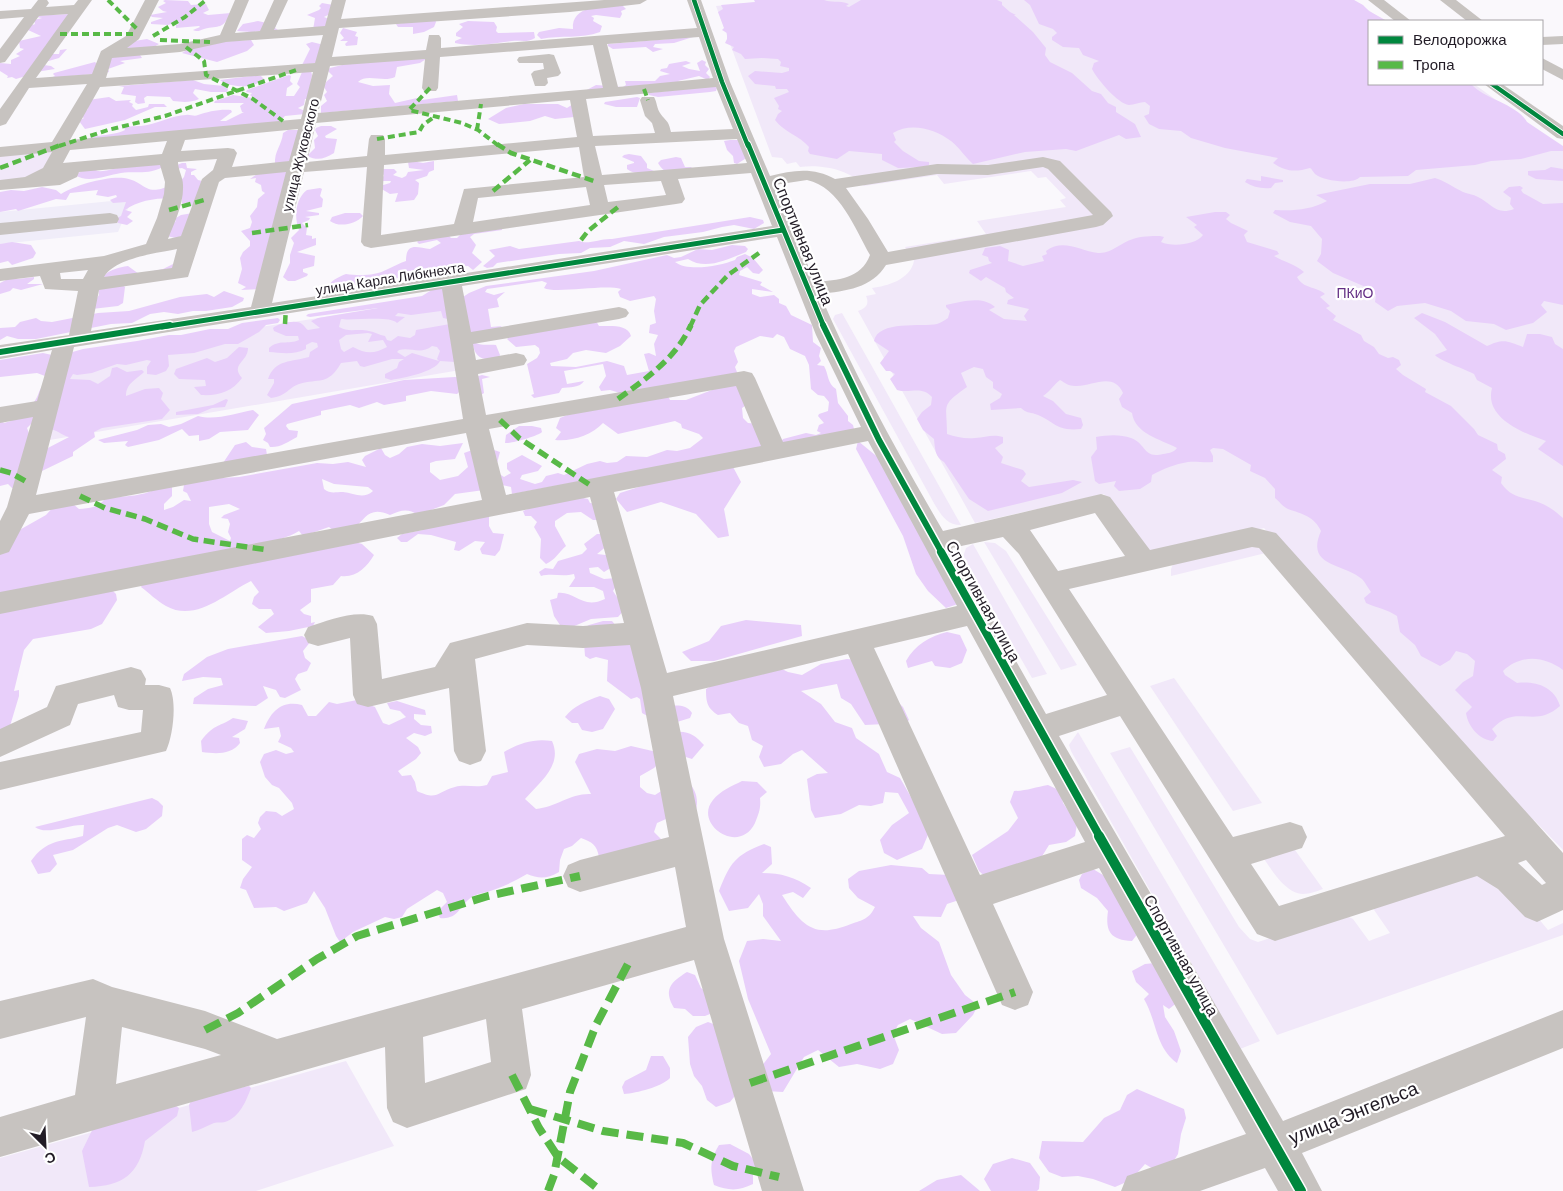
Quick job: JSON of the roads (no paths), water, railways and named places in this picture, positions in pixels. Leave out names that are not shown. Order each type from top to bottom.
[{"type":"street","points":[[2,52],[45,0]]},
{"type":"street","points":[[132,38],[152,0]]},
{"type":"street","points":[[226,38],[242,0]]},
{"type":"street","points":[[265,36],[281,0]]},
{"type":"street","name":"улица Жуковского","points":[[260,311],[340,0]]},
{"type":"street","points":[[106,54],[180,48],[226,38],[265,36],[408,14],[640,0]]},
{"type":"street","name":"Спортивная улица","points":[[694,0],[722,82],[762,174],[827,335],[876,432],[1039,729],[1273,1145],[1301,1191]]},
{"type":"street","points":[[1375,0],[1403,20]]},
{"type":"street","points":[[1447,0],[1475,20]]},
{"type":"street","points":[[0,15],[35,12],[82,4]]},
{"type":"street","points":[[0,121],[19,86],[82,4]]},
{"type":"street","points":[[569,4],[574,31]]},
{"type":"street","points":[[482,60],[522,54],[574,31],[599,40],[706,32]]},
{"type":"street","points":[[19,86],[106,54],[132,38],[153,36],[160,39],[162,50]]},
{"type":"street","points":[[430,88],[434,38]]},
{"type":"street","points":[[599,40],[612,92]]},
{"type":"street","points":[[1543,41],[1563,40]]},
{"type":"street","points":[[55,175],[61,146],[96,81],[106,54]]},
{"type":"street","points":[[19,86],[323,64],[432,54],[522,54],[549,58],[553,72],[539,74],[538,83]]},
{"type":"street","points":[[522,54],[527,83],[538,83]]},
{"type":"street","points":[[1543,64],[1563,75]]},
{"type":"street","points":[[0,152],[722,82]]},
{"type":"street","points":[[482,94],[519,89],[538,83]]},
{"type":"street","points":[[1493,85],[1563,134]]},
{"type":"street","points":[[577,96],[600,209]]},
{"type":"street","points":[[648,100],[653,116],[660,121],[664,138]]},
{"type":"street","points":[[0,276],[50,277],[91,285],[181,273],[189,240],[211,179],[221,173],[586,141],[744,134]]},
{"type":"street","points":[[154,249],[172,202],[174,184],[170,163],[178,135]]},
{"type":"street","points":[[377,139],[371,242],[676,199],[668,174]]},
{"type":"street","points":[[0,185],[29,182],[84,166],[170,163],[228,153],[221,173]]},
{"type":"street","points":[[834,185],[937,169],[988,170],[1043,162],[1054,166],[1104,216],[1096,221],[879,260]]},
{"type":"street","points":[[55,175],[142,173],[170,163]]},
{"type":"street","points":[[462,229],[470,193],[668,174],[818,176],[834,185],[842,194],[880,255],[879,260],[869,275],[851,283],[809,289]]},
{"type":"street","points":[[0,229],[110,219]]},
{"type":"street","name":"улица Карла Либкнехта","points":[[0,352],[783,230]]},
{"type":"street","points":[[0,293],[50,277],[189,240]]},
{"type":"street","points":[[0,545],[10,509],[72,341],[93,278],[104,264],[112,260]]},
{"type":"street","points":[[451,281],[476,424],[496,506]]},
{"type":"street","points":[[461,340],[619,313]]},
{"type":"street","points":[[466,369],[516,360]]},
{"type":"street","points":[[10,509],[476,424],[744,378],[775,451]]},
{"type":"street","points":[[0,415],[47,407]]},
{"type":"street","points":[[0,603],[876,432]]},
{"type":"street","points":[[600,486],[656,688],[706,939],[783,1191]]},
{"type":"street","points":[[936,542],[1102,503],[1144,562]]},
{"type":"street","points":[[1005,527],[1014,530],[1020,535],[1269,922],[1275,924],[1532,843]]},
{"type":"street","points":[[1051,583],[1252,537],[1267,540],[1563,877]]},
{"type":"street","points":[[656,688],[975,614]]},
{"type":"street","points":[[318,635],[363,624],[368,695],[445,676],[460,651],[528,634],[583,637],[641,633]]},
{"type":"street","points":[[857,641],[1015,992]]},
{"type":"street","points":[[460,651],[470,751]]},
{"type":"street","points":[[0,744],[59,716],[67,695],[131,679],[129,698],[159,697],[155,742],[0,776]]},
{"type":"street","points":[[1039,729],[1126,701]]},
{"type":"street","points":[[1226,855],[1290,837]]},
{"type":"street","points":[[580,876],[688,848]]},
{"type":"street","points":[[972,894],[1107,850]]},
{"type":"street","points":[[1477,860],[1500,869],[1512,878],[1537,905],[1563,893]]},
{"type":"street","points":[[0,1137],[706,939]]},
{"type":"street","points":[[403,1024],[407,1108],[512,1075],[502,996]]},
{"type":"street","points":[[0,1020],[93,997],[106,1004],[205,1030],[278,1059]]},
{"type":"street","points":[[93,1110],[106,1004]]},
{"type":"street","name":"улица Энгельса","points":[[1142,1191],[1273,1145],[1563,1029]]},
{"type":"park label","name":"ПКиО","points":[[1355,292]]}]
